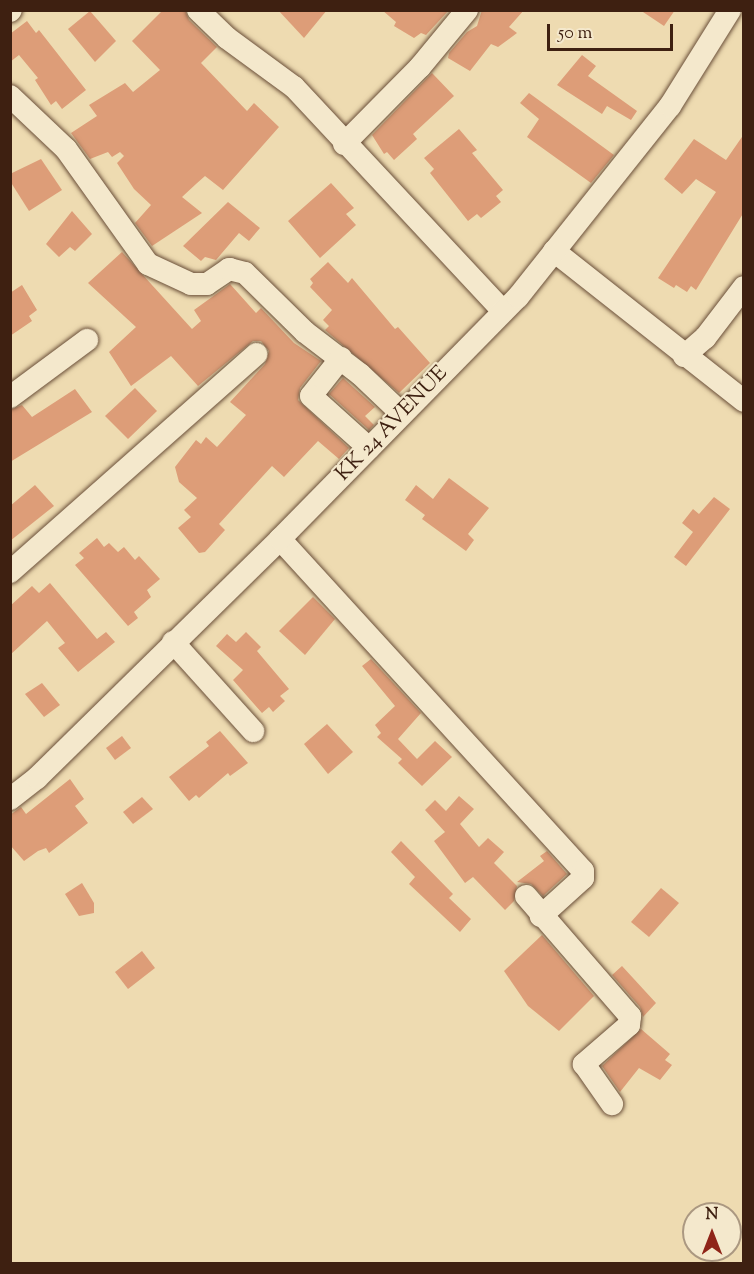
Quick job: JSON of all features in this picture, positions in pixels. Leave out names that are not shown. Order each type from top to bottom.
[{"type":"street","points":[[198,10],[227,38],[294,87],[344,144],[503,311]]},
{"type":"street","points":[[344,144],[420,67],[467,10]]},
{"type":"street","name":"KK 24 AVENUE","points":[[10,799],[37,778],[280,539],[503,311],[670,106],[730,10]]},
{"type":"street","points":[[10,96],[66,149],[148,264],[191,284],[207,284],[236,268],[267,291],[305,332],[340,358],[402,414]]},
{"type":"street","points":[[554,251],[684,356],[744,400]]},
{"type":"street","points":[[684,356],[705,338],[744,287]]},
{"type":"street","points":[[10,397],[87,340]]},
{"type":"street","points":[[10,572],[256,354]]},
{"type":"street","points":[[340,358],[311,396],[369,448]]},
{"type":"street","points":[[280,539],[583,871],[583,878],[541,916]]},
{"type":"street","points":[[173,642],[253,731]]},
{"type":"street","points":[[526,896],[630,1016],[628,1025],[584,1064],[612,1104]]},
{"type":"building","points":[[163,10],[185,10],[189,20],[217,47],[201,63],[247,111],[254,103],[279,127],[223,190],[205,176],[182,197],[202,213],[152,246],[135,223],[151,205],[134,189],[117,163],[124,156],[120,152],[112,157],[108,152],[90,159],[71,133],[97,116],[89,105],[125,83],[133,92],[160,70],[132,41]]},
{"type":"building","points":[[278,10],[327,10],[304,38]]},
{"type":"building","points":[[382,10],[449,10],[426,35],[421,33],[414,38],[394,26],[396,22]]},
{"type":"building","points":[[482,10],[524,10],[509,27],[517,33],[498,47],[491,44],[470,71],[448,58],[449,53],[467,32],[477,26]]},
{"type":"building","points":[[640,10],[675,10],[664,26]]},
{"type":"building","points":[[90,11],[116,41],[95,62],[68,29]]},
{"type":"building","points":[[27,21],[36,33],[39,30],[86,90],[62,109],[56,101],[51,105],[35,80],[38,78],[19,55],[10,62],[10,34]]},
{"type":"building","points":[[582,55],[596,66],[588,76],[637,111],[631,120],[607,106],[602,114],[557,85]]},
{"type":"building","points":[[432,73],[454,96],[413,134],[417,139],[394,160],[387,152],[384,154],[372,135]]},
{"type":"building","points":[[529,93],[614,155],[591,183],[527,137],[539,119],[520,103]]},
{"type":"building","points":[[459,129],[477,150],[472,153],[503,190],[496,196],[501,202],[481,218],[477,214],[468,221],[430,173],[434,169],[424,158]]},
{"type":"building","points":[[744,134],[744,212],[696,290],[691,286],[687,292],[676,285],[674,288],[658,278],[716,192],[696,179],[682,194],[664,179],[694,139],[726,160]]},
{"type":"building","points":[[41,159],[62,190],[29,211],[10,181],[10,174]]},
{"type":"building","points":[[331,183],[354,208],[346,214],[356,225],[320,258],[288,221]]},
{"type":"building","points":[[228,202],[260,228],[249,241],[239,233],[216,260],[205,257],[201,261],[183,246]]},
{"type":"building","points":[[72,211],[92,234],[75,251],[70,247],[59,257],[46,244]]},
{"type":"building","points":[[122,252],[192,329],[201,321],[194,310],[230,284],[256,313],[261,308],[294,343],[321,361],[300,388],[298,400],[349,448],[339,459],[318,441],[284,477],[272,466],[219,524],[225,530],[205,552],[199,553],[178,528],[191,517],[184,510],[197,498],[179,482],[175,467],[196,440],[201,444],[206,437],[217,447],[246,415],[230,402],[265,364],[269,351],[261,341],[253,341],[198,386],[171,356],[131,386],[109,352],[136,327],[88,283]]},
{"type":"building","points":[[328,262],[348,283],[352,278],[395,329],[398,327],[430,363],[399,393],[325,330],[329,326],[323,320],[332,310],[310,287],[313,283],[310,279]]},
{"type":"building","points":[[22,285],[37,310],[29,316],[32,321],[10,336],[10,293]]},
{"type":"building","points":[[343,378],[375,407],[365,416],[374,425],[369,430],[329,394]]},
{"type":"building","points":[[135,388],[157,411],[128,439],[105,416]]},
{"type":"building","points":[[75,389],[92,412],[10,462],[10,410],[22,405],[32,417]]},
{"type":"building","points":[[449,478],[489,508],[468,534],[474,540],[466,551],[422,519],[425,515],[405,500],[416,485],[433,499]]},
{"type":"building","points":[[35,485],[54,506],[10,541],[10,506]]},
{"type":"building","points":[[714,497],[730,509],[686,566],[674,557],[693,532],[682,523],[693,509],[699,514]]},
{"type":"building","points":[[97,538],[104,547],[109,543],[118,552],[124,547],[135,560],[139,556],[160,579],[147,590],[151,597],[134,612],[138,618],[128,626],[75,565],[84,558],[79,553]]},
{"type":"building","points":[[50,583],[97,639],[106,632],[115,642],[78,672],[58,648],[65,643],[47,621],[10,655],[10,606],[32,586],[39,593]]},
{"type":"building","points":[[313,597],[335,619],[305,655],[279,631]]},
{"type":"building","points":[[246,632],[261,647],[257,651],[289,689],[280,696],[285,701],[273,712],[269,707],[262,713],[233,680],[243,670],[216,646],[227,634],[236,642]]},
{"type":"building","points":[[371,659],[421,713],[398,739],[417,759],[435,741],[452,757],[422,786],[398,763],[402,759],[377,737],[381,733],[375,725],[395,706],[362,666]]},
{"type":"building","points":[[42,683],[60,705],[44,717],[25,694]]},
{"type":"building","points":[[327,724],[353,752],[328,774],[304,744]]},
{"type":"building","points":[[220,731],[248,763],[230,776],[228,773],[199,798],[196,795],[189,801],[169,777],[209,746],[206,742]]},
{"type":"building","points":[[122,736],[131,748],[115,760],[106,748]]},
{"type":"building","points":[[70,779],[84,799],[75,806],[88,823],[49,853],[46,848],[24,861],[10,845],[10,815],[21,807],[26,814]]},
{"type":"building","points":[[459,796],[474,809],[460,824],[479,847],[488,838],[504,852],[494,863],[517,886],[514,901],[505,910],[473,877],[465,883],[434,841],[445,832],[425,810],[435,800],[446,811]]},
{"type":"building","points":[[142,797],[153,809],[133,824],[123,812]]},
{"type":"building","points":[[401,841],[453,894],[449,898],[471,919],[460,932],[409,884],[415,877],[391,852]]},
{"type":"building","points":[[547,851],[567,874],[543,896],[531,884],[517,882],[544,861],[540,856]]},
{"type":"building","points":[[82,883],[94,903],[94,913],[79,916],[65,894]]},
{"type":"building","points":[[661,888],[679,903],[649,937],[631,922]]},
{"type":"building","points":[[542,935],[594,996],[559,1031],[528,1006],[504,971]]},
{"type":"building","points":[[142,951],[155,968],[128,989],[115,972]]},
{"type":"building","points":[[622,966],[656,1003],[643,1017],[640,1007],[612,975]]},
{"type":"building","points":[[641,1029],[670,1054],[665,1060],[672,1065],[660,1080],[639,1068],[620,1092],[602,1066]]}]
